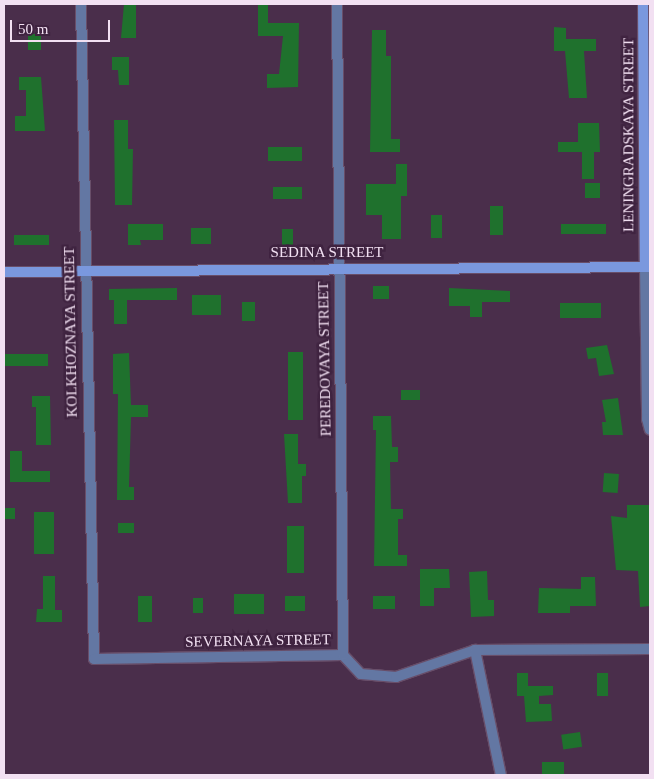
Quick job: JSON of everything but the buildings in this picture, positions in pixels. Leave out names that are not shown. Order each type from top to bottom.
[{"type":"main road","name":"LENINGRADSKAYA STREET","points":[[643,4],[648,267]]},
{"type":"main road","name":"SEDINA STREET","points":[[4,272],[648,267]]},
{"type":"street","name":"KOLKHOZNAYA STREET","points":[[81,4],[94,659]]},
{"type":"street","name":"PEREDOVAYA STREET","points":[[337,4],[343,655]]},
{"type":"street","points":[[648,267],[647,419],[650,430]]},
{"type":"street","points":[[476,650],[501,775]]},
{"type":"street","name":"SEVERNAYA STREET","points":[[94,659],[343,655],[361,674],[396,677],[476,650],[650,650]]}]
